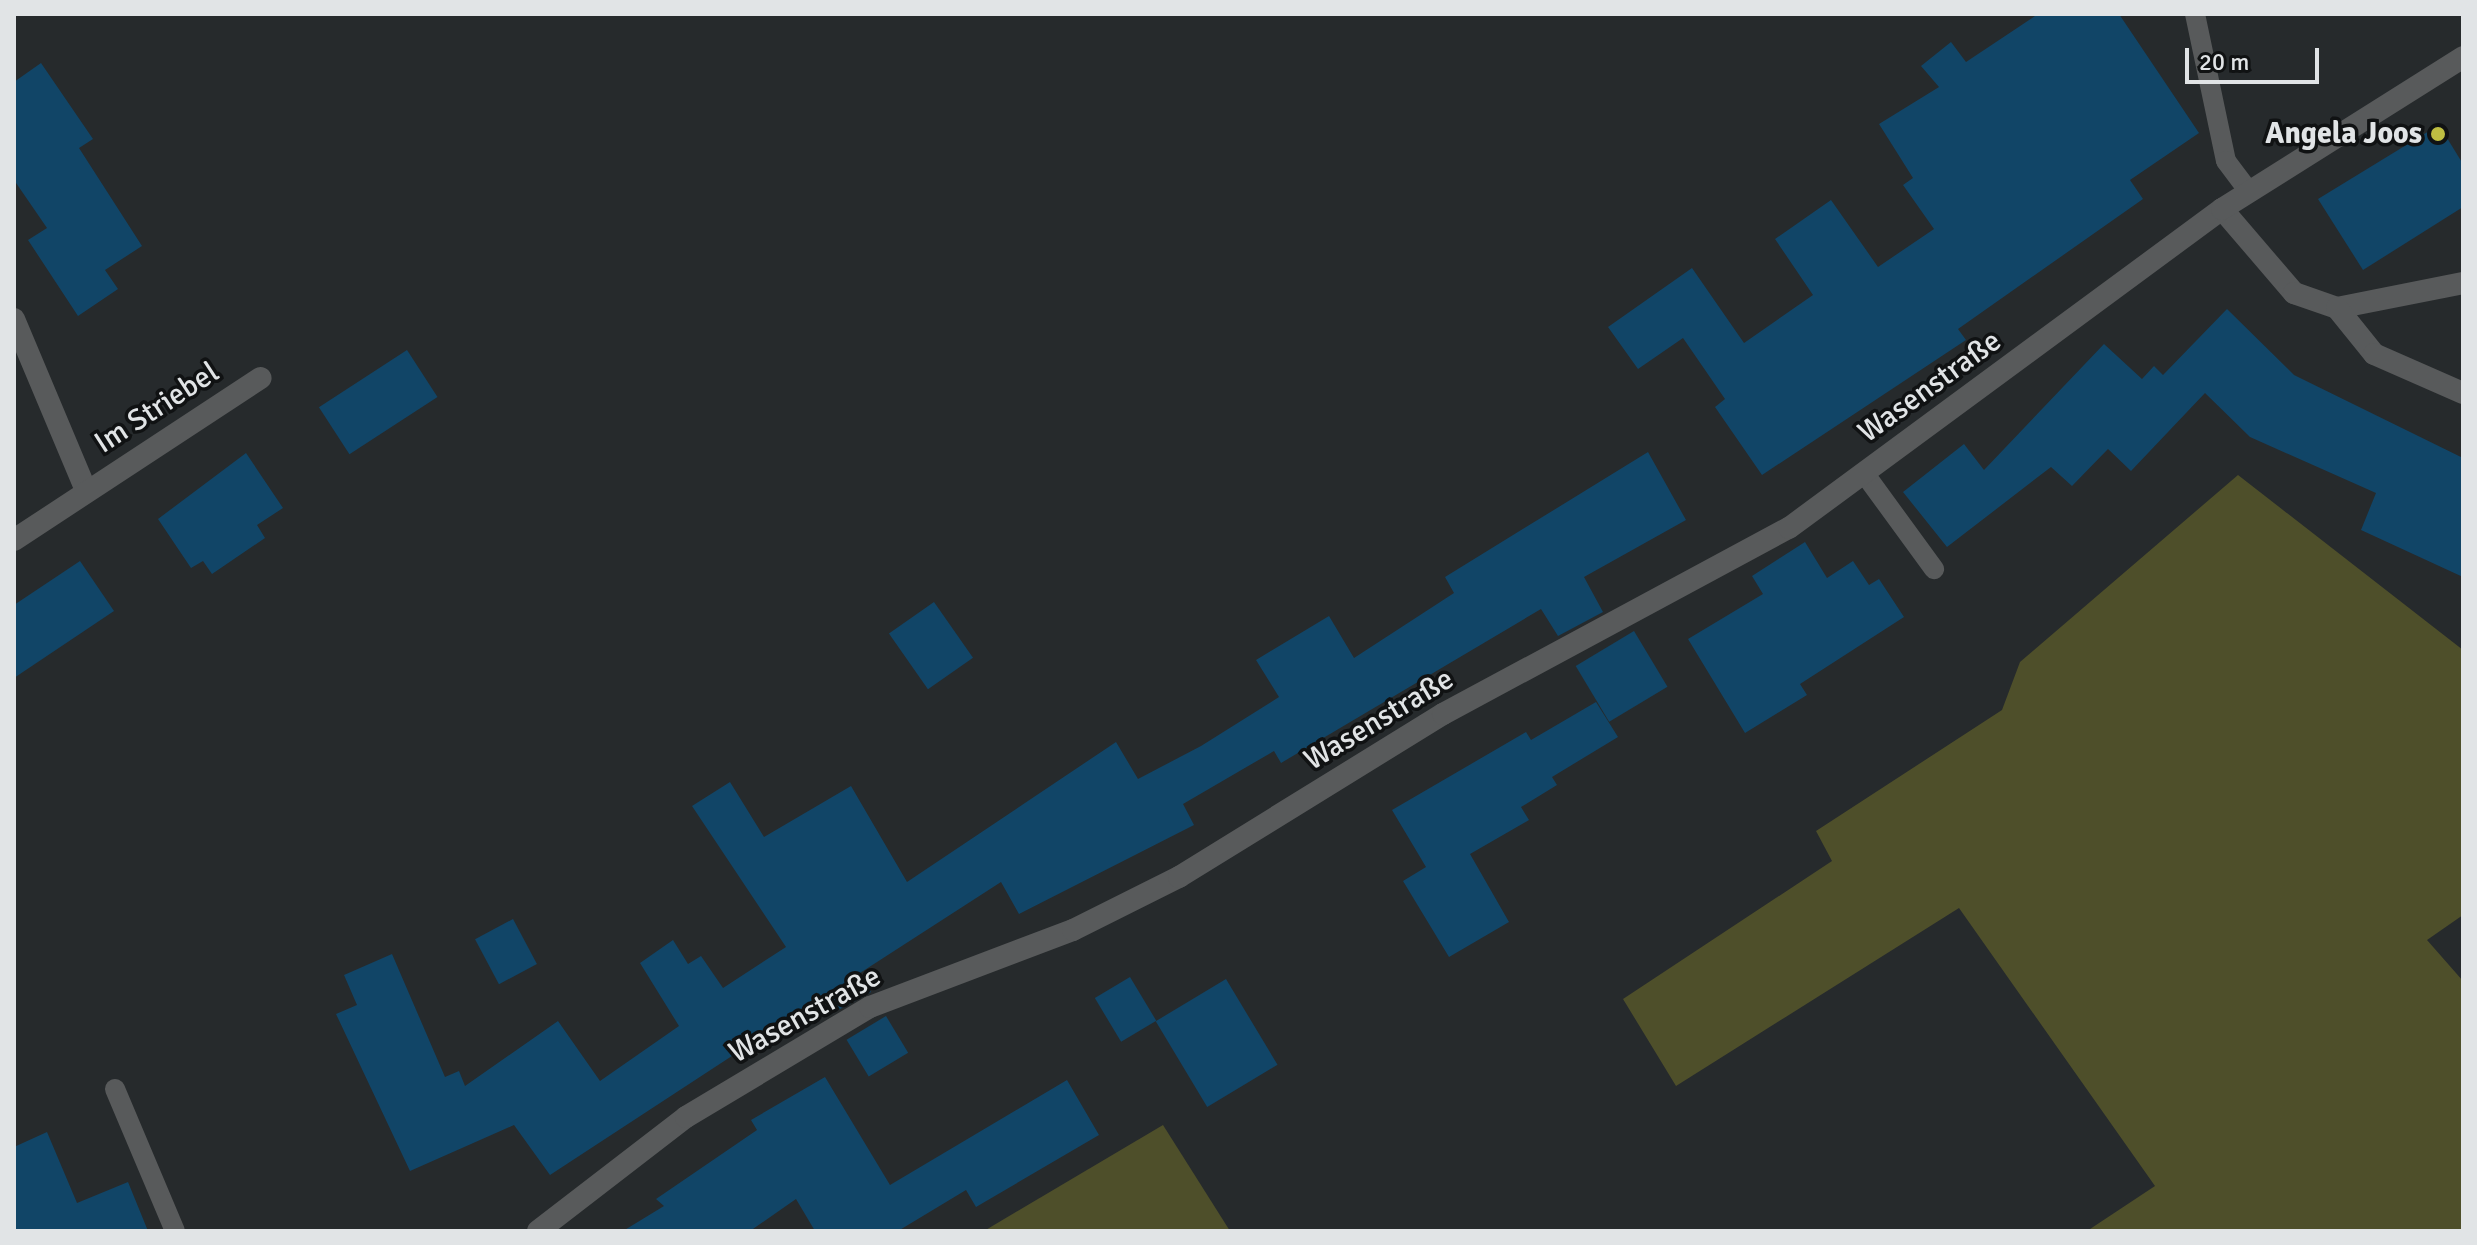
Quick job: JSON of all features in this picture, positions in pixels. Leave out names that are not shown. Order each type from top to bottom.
[{"type":"street","name":"Wasenstraße","points":[[538,1231],[686,1117],[870,1007],[1073,930],[1179,877],[1443,714],[1789,528],[2222,209],[2463,57]]},
{"type":"street","points":[[2222,209],[2294,293],[2337,308],[2463,283]]},
{"type":"street","points":[[2337,308],[2374,354],[2463,393]]},
{"type":"street","name":"Im Striebel","points":[[14,319],[86,490]]},
{"type":"street","name":"Im Striebel","points":[[14,540],[261,378]]},
{"type":"lane","points":[[2195,14],[2226,161],[2249,192]]},
{"type":"lane","points":[[1864,473],[1934,569]]},
{"type":"lane","points":[[115,1089],[175,1231]]},
{"type":"green space","points":[[2238,475],[2463,650],[2463,915],[2427,940],[2463,981],[2463,1231],[2087,1231],[2155,1186],[1959,908],[1676,1086],[1623,999],[1832,861],[1816,831],[2002,710],[2020,662]]},
{"type":"green space","points":[[1163,1125],[1230,1231],[984,1231]]},
{"type":"building","points":[[2038,14],[2119,14],[2199,133],[2130,180],[2143,199],[1958,329],[1966,340],[1762,475],[1715,407],[1725,399],[1683,338],[1638,369],[1608,327],[1692,268],[1744,343],[1813,295],[1775,239],[1831,200],[1878,267],[1934,229],[1903,185],[1913,178],[1879,124],[1939,87],[1921,66],[1951,42],[1966,62]]},
{"type":"building","points":[[41,63],[93,139],[79,148],[142,246],[105,270],[118,289],[78,316],[28,240],[47,228],[14,180],[14,82]]},
{"type":"building","points":[[2439,125],[2463,164],[2463,207],[2363,270],[2318,199]]},
{"type":"building","points":[[2227,309],[2294,375],[2463,458],[2463,577],[2361,530],[2376,493],[2250,437],[2205,393],[2131,471],[2108,449],[2072,486],[2051,467],[1947,547],[1903,492],[1964,444],[1984,470],[2104,344],[2142,379],[2154,366],[2163,375]]},
{"type":"building","points":[[407,350],[437,397],[349,454],[319,407]]},
{"type":"building","points":[[1648,452],[1686,520],[1584,577],[1603,612],[1558,636],[1541,609],[1281,763],[1274,751],[1183,804],[1194,825],[1019,914],[1001,882],[860,973],[871,992],[831,1014],[822,997],[550,1175],[514,1125],[410,1171],[336,1014],[357,1005],[344,975],[392,954],[445,1077],[459,1071],[465,1086],[558,1021],[600,1081],[679,1026],[640,963],[673,940],[688,964],[701,956],[723,988],[786,947],[692,806],[730,782],[764,837],[851,786],[907,882],[1116,742],[1138,779],[1201,746],[1279,697],[1256,660],[1329,616],[1354,658],[1454,593],[1445,577]]},
{"type":"building","points":[[246,453],[283,508],[257,525],[265,538],[212,574],[203,561],[191,568],[158,519]]},
{"type":"building","points":[[1805,542],[1827,578],[1853,561],[1869,585],[1879,579],[1904,617],[1800,684],[1807,695],[1745,733],[1688,639],[1763,594],[1752,576]]},
{"type":"building","points":[[80,561],[114,611],[14,678],[14,605]]},
{"type":"building","points":[[934,602],[973,658],[928,689],[889,634]]},
{"type":"building","points":[[1634,631],[1667,687],[1609,722],[1576,666]]},
{"type":"building","points":[[1596,702],[1618,737],[1552,777],[1557,785],[1521,807],[1529,820],[1470,854],[1509,922],[1449,957],[1403,881],[1426,867],[1392,810],[1526,732],[1531,740]]},
{"type":"building","points":[[513,919],[537,964],[499,984],[475,939]]},
{"type":"building","points":[[1130,977],[1156,1021],[1121,1042],[1095,998]]},
{"type":"building","points":[[1226,979],[1278,1065],[1207,1107],[1156,1021]]},
{"type":"building","points":[[886,1016],[908,1053],[869,1077],[847,1040]]},
{"type":"building","points":[[825,1077],[890,1185],[1067,1080],[1099,1135],[976,1207],[966,1190],[898,1231],[815,1231],[796,1199],[750,1231],[623,1231],[664,1206],[656,1199],[757,1130],[751,1120]]},
{"type":"building","points":[[47,1132],[77,1203],[128,1182],[148,1231],[14,1231],[14,1147]]},
{"type":"place","name":"Angela Joos","points":[[2438,134]]}]
